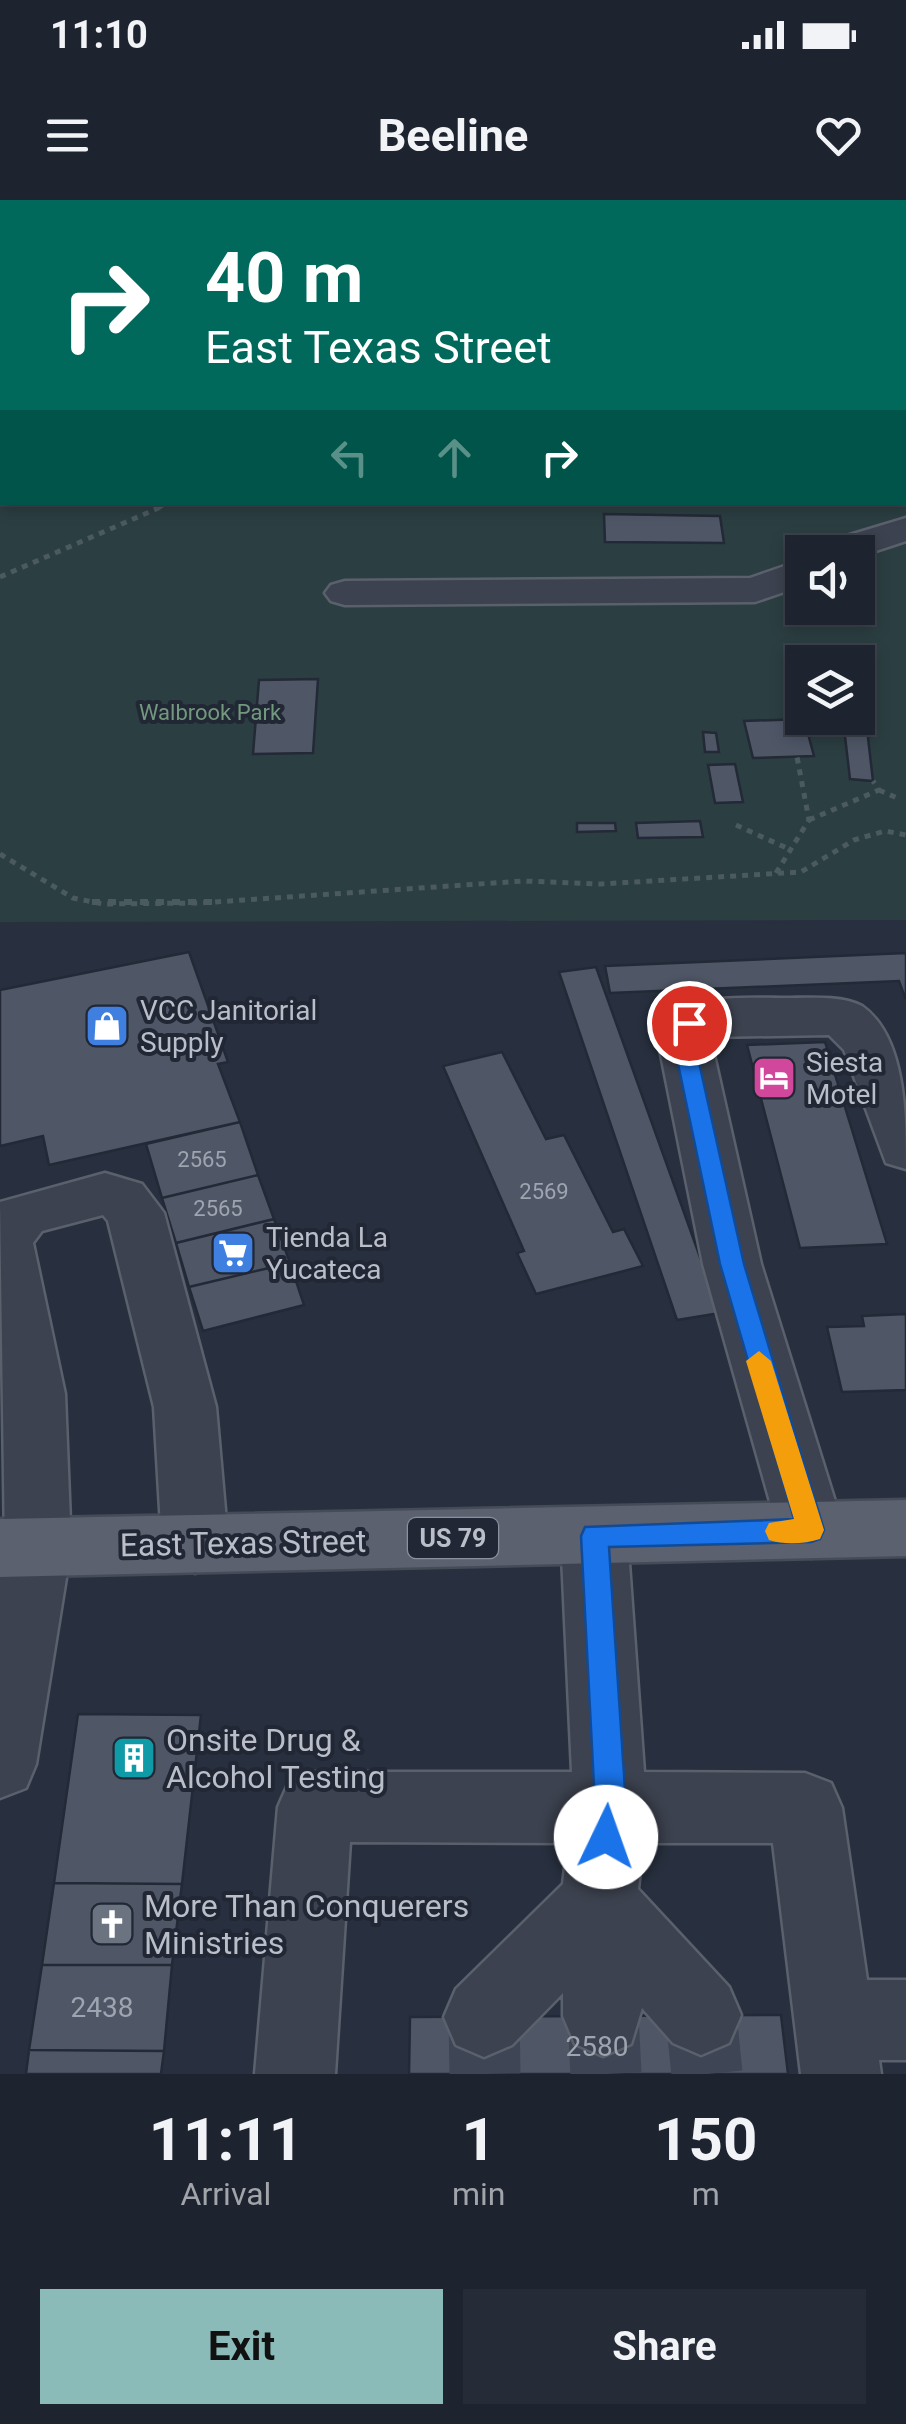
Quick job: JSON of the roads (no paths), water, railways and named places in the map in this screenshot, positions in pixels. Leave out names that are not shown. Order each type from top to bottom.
[{"type":"main road","name":"East Texas Street","points":[[19,1548],[906,1528]]},
{"type":"lane","points":[[875,539],[906,529]]},
{"type":"lane","points":[[345,592],[755,590],[785,579]]},
{"type":"lane","points":[[811,1530],[732,1264],[682,1030],[689,1023],[711,1018],[844,1019],[868,1042],[906,1149]]},
{"type":"lane","points":[[0,1764],[34,1394],[4,1243],[6,1229],[24,1214],[105,1194],[122,1199],[135,1213],[185,1407],[195,1544]]},
{"type":"lane","points":[[594,1536],[610,1805],[599,1902],[603,2016]]},
{"type":"lane","points":[[295,2074],[315,1807],[806,1808],[860,2038]]},
{"type":"lane","points":[[599,1902],[701,2015]]},
{"type":"lane","points":[[484,2017],[599,1902]]},
{"type":"tunnel","points":[[701,2015],[707,2074]]},
{"type":"tunnel","points":[[603,2016],[606,2074]]},
{"type":"tunnel","points":[[484,2017],[485,2074]]},
{"type":"place","name":"VCC Janitorial Supply","points":[[107,1026]]},
{"type":"place","name":"Siesta Motel","points":[[774,1078]]},
{"type":"place","name":"Tienda La Yucateca","points":[[233,1253]]},
{"type":"place","name":"Onsite Drug & Alcohol Testing","points":[[134,1758]]},
{"type":"place","name":"More Than Conquerers Ministries","points":[[112,1924]]},
{"type":"park label","name":"Walbrook Park","points":[[210,712]]}]
